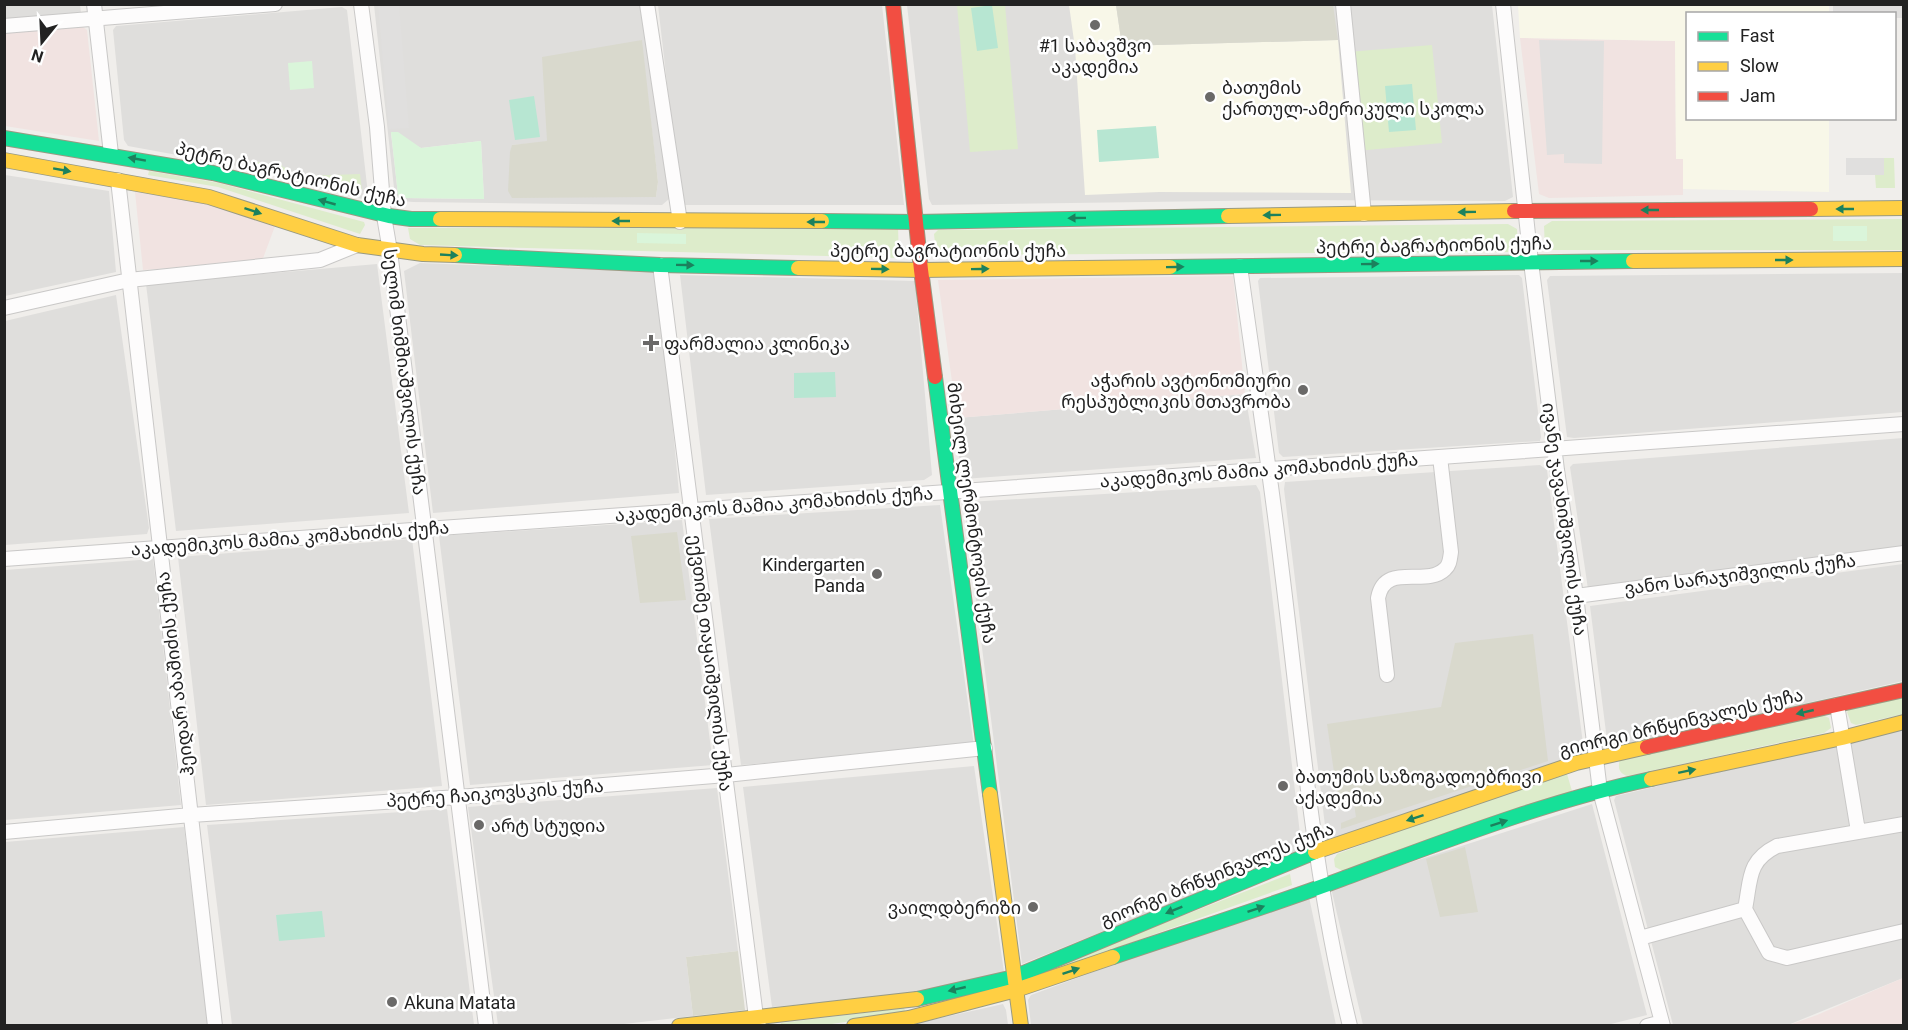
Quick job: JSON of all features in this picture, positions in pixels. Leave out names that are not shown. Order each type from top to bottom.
[{"type":"main road","name":"მიხეილ ლერმონტოვის ქუჩა","points":[[892,4],[921,270],[1021,1026]]},
{"type":"main road","name":"პეტრე ბაგრატიონის ქუჩა","points":[[4,138],[111,154],[245,179],[384,216],[466,220],[917,222],[1526,211],[1904,208]]},
{"type":"main road","name":"პეტრე ბაგრატიონის ქუჩა","points":[[4,160],[209,197],[357,245],[423,254],[660,265],[921,270],[1904,259]]},
{"type":"main road","name":"გიორგი ბრწყინვალეს ქუჩა","points":[[679,1026],[758,1021],[904,1002],[1015,983],[1316,851],[1576,763],[1904,690]]},
{"type":"main road","name":"გიორგი ბრწყინვალეს ქუჩა","points":[[855,1026],[909,1018],[1322,886],[1462,835],[1600,791],[1842,738],[1904,722]]},
{"type":"street","points":[[94,4],[111,154]]},
{"type":"street","points":[[4,26],[210,7],[276,4]]},
{"type":"street","name":"სელიმ ხიმშიაშვილის ქუჩა","points":[[361,4],[377,127],[384,216],[486,1026]]},
{"type":"street","points":[[647,4],[680,222]]},
{"type":"street","points":[[1343,4],[1364,214]]},
{"type":"street","name":"ივანე ჯავახიშვილის ქუჩა","points":[[1503,4],[1531,262],[1600,791],[1663,1024]]},
{"type":"street","name":"ჰეიდარ აბაშიძის ქუჩა","points":[[118,180],[215,1026]]},
{"type":"street","points":[[4,308],[129,280],[320,260],[357,245]]},
{"type":"street","name":"ექვთიმე თაყაიშვილის ქუჩა","points":[[660,265],[758,1021]]},
{"type":"street","points":[[1240,266],[1269,469],[1316,851],[1350,1026]]},
{"type":"street","name":"აკადემიკოს მამია კომახიძის ქუჩა","points":[[4,559],[1904,424]]},
{"type":"street","points":[[1387,675],[1378,598],[1380,588],[1387,581],[1395,578],[1432,575],[1444,571],[1449,564],[1451,552],[1440,457]]},
{"type":"street","name":"ვანო სარაჯიშვილის ქუჩა","points":[[1576,596],[1904,553]]},
{"type":"street","points":[[1837,705],[1858,831]]},
{"type":"street","name":"პეტრე ჩაიკოვსკის ქუჩა","points":[[4,832],[191,815],[458,797],[726,775],[985,748]]},
{"type":"street","points":[[1904,824],[1777,846],[1762,854],[1754,867],[1745,909],[1769,953],[1787,958],[1904,931]]},
{"type":"street","points":[[1640,938],[1745,909]]},
{"type":"street","points":[[1647,1026],[1663,1024]]},
{"type":"shaded area","points":[[5,4],[80,5],[81,13],[5,19]]},
{"type":"shaded area","points":[[374,5],[641,5],[669,199],[662,205],[413,202],[401,201],[395,197]],"holes":[[[641,40],[658,182],[656,197],[512,145],[547,142]],[[391,133],[421,148],[481,141],[484,199],[402,198],[398,195]]]},
{"type":"shaded area","points":[[378,5],[399,5],[409,128],[389,129]]},
{"type":"shaded area","points":[[658,5],[882,5],[904,205],[681,205]]},
{"type":"shaded area","points":[[907,5],[1492,5],[1513,197],[1505,201],[1292,200],[932,205],[929,199]]},
{"type":"shaded area","name":"ბათუმის ქართულ-ამერიკული სკოლა","points":[[1069,5],[1116,5],[1122,46],[1338,40],[1351,193],[1159,192],[1085,195],[1075,48]]},
{"type":"shaded area","points":[[1116,5],[1333,5],[1338,40],[1122,46]]},
{"type":"shaded area","points":[[1518,5],[1829,5],[1829,12],[1686,12],[1686,120],[1829,120],[1829,192],[1683,189],[1683,159],[1676,159],[1675,41],[1520,38]]},
{"type":"shaded area","points":[[1833,5],[1903,5],[1903,18],[1896,18],[1896,12],[1833,12]]},
{"type":"shaded area","points":[[342,7],[347,10],[368,194],[362,199],[243,167],[128,146],[124,140],[113,30],[116,26]]},
{"type":"shaded area","points":[[79,24],[87,30],[99,141],[5,126],[4,30]]},
{"type":"shaded area","points":[[1520,38],[1675,41],[1676,159],[1683,159],[1683,195],[1549,198],[1539,194]]},
{"type":"shaded area","points":[[642,40],[658,182],[656,197],[512,198],[508,191],[512,145],[547,141],[542,57]]},
{"type":"shaded area","points":[[1539,40],[1604,41],[1602,164],[1564,163],[1564,154],[1547,155]]},
{"type":"shaded area","points":[[1846,158],[1884,158],[1884,175],[1846,175]]},
{"type":"shaded area","points":[[5,175],[109,191],[116,272],[5,296]]},
{"type":"shaded area","points":[[135,192],[205,202],[275,226],[262,261],[143,270]]},
{"type":"shaded area","points":[[420,263],[658,272],[679,493],[433,513],[404,271]]},
{"type":"shaded area","points":[[377,264],[409,513],[176,531],[146,284]]},
{"type":"shaded area","points":[[1903,273],[1903,412],[1567,437],[1547,280],[1550,276]]},
{"type":"shaded area","points":[[680,275],[915,281],[932,475],[924,480],[706,495]]},
{"type":"shaded area","points":[[1519,275],[1522,278],[1540,441],[1283,457],[1279,453],[1258,281],[1260,278]]},
{"type":"shaded area","points":[[1233,276],[1245,394],[957,418],[938,280]]},
{"type":"shaded area","points":[[116,295],[149,528],[147,534],[5,545],[5,321]]},
{"type":"shaded area","points":[[1245,394],[1256,458],[963,479],[960,474],[957,418]]},
{"type":"shaded area","points":[[1903,438],[1903,547],[1588,589],[1570,467],[1573,464]]},
{"type":"shaded area","points":[[1540,465],[1547,470],[1584,751],[1578,758],[1327,842],[1284,489],[1285,482]]},
{"type":"shaded area","points":[[1256,485],[1260,492],[1302,851],[1022,964],[964,505],[968,502]]},
{"type":"shaded area","points":[[940,505],[974,746],[741,765],[709,519]]},
{"type":"shaded area","points":[[682,520],[713,765],[470,785],[439,536]]},
{"type":"shaded area","points":[[677,532],[686,600],[640,603],[631,536]]},
{"type":"shaded area","points":[[412,539],[442,786],[206,805],[178,557]]},
{"type":"shaded area","points":[[153,559],[181,805],[5,820],[5,570]]},
{"type":"shaded area","points":[[1903,564],[1903,681],[1608,748],[1590,606]]},
{"type":"shaded area","points":[[1533,634],[1548,761],[1341,829],[1341,823],[1356,817],[1354,804],[1339,807],[1327,724],[1441,707],[1455,643]]},
{"type":"shaded area","points":[[1903,728],[1903,978],[1788,1025],[1673,1025],[1614,800],[1616,796]]},
{"type":"shaded area","points":[[974,766],[1004,972],[910,994],[772,1007],[743,787]]},
{"type":"shaded area","points":[[717,788],[738,951],[686,957],[693,1016],[607,1026],[498,1025],[468,807]]},
{"type":"shaded area","points":[[1592,804],[1647,1015],[1603,1026],[1363,1025],[1331,888]]},
{"type":"shaded area","points":[[447,809],[474,1025],[232,1025],[207,825]]},
{"type":"shaded area","points":[[184,827],[208,1025],[5,1025],[5,842]]},
{"type":"shaded area","points":[[1465,847],[1478,912],[1440,917],[1426,859]]},
{"type":"shaded area","points":[[1299,896],[1309,897],[1336,1025],[1031,1025],[1028,1000],[1031,995]]},
{"type":"shaded area","points":[[738,951],[745,1010],[693,1016],[686,957]]},
{"type":"shaded area","points":[[1903,978],[1903,1025],[1789,1025],[1817,1015]]},
{"type":"shaded area","points":[[1003,1004],[1008,1025],[905,1026]]},
{"type":"green space","points":[[957,5],[1005,5],[1018,149],[970,152]]},
{"type":"green space","points":[[992,5],[998,48],[977,51],[971,8]]},
{"type":"green space","points":[[1432,45],[1442,143],[1357,151],[1348,52]]},
{"type":"green space","points":[[312,61],[314,88],[290,90],[288,63]]},
{"type":"green space","points":[[1412,84],[1416,130],[1389,132],[1385,86]]},
{"type":"green space","points":[[534,96],[540,137],[515,140],[509,100]]},
{"type":"green space","points":[[1156,126],[1159,158],[1099,162],[1097,130]]},
{"type":"green space","points":[[391,132],[398,132],[421,148],[481,141],[484,199],[401,198],[398,195]]},
{"type":"green space","points":[[1884,158],[1894,158],[1895,188],[1876,188],[1875,175],[1884,175]]},
{"type":"green space","points":[[257,162],[280,163],[287,168],[283,173],[258,167]]},
{"type":"green space","points":[[149,171],[219,183],[364,222],[365,225],[360,234],[218,187],[148,175]]},
{"type":"green space","points":[[360,174],[362,190],[358,191],[302,176]]},
{"type":"green space","points":[[1903,219],[1903,250],[1545,250],[1544,226],[1552,221]]},
{"type":"green space","points":[[1508,224],[1517,229],[1518,248],[1508,252],[938,255],[934,234],[938,230]]},
{"type":"green space","points":[[1833,226],[1867,226],[1867,241],[1833,241]]},
{"type":"green space","points":[[898,227],[899,258],[420,245],[410,239],[408,228]]},
{"type":"green space","points":[[637,233],[686,234],[686,244],[637,243]]},
{"type":"green space","points":[[835,372],[836,397],[794,398],[794,373]]},
{"type":"green space","points":[[1903,696],[1903,714],[1856,725],[1851,723],[1847,712],[1850,709]]},
{"type":"green space","points":[[1820,714],[1829,718],[1831,728],[1824,733],[1627,776],[1619,769],[1620,758]]},
{"type":"green space","points":[[1567,774],[1572,791],[1343,871],[1335,867],[1334,859],[1337,854],[1458,809]]},
{"type":"green space","points":[[1290,874],[1292,885],[1043,974],[1043,970]]},
{"type":"green space","points":[[322,911],[325,937],[279,941],[276,915]]},
{"type":"green space","points":[[904,1008],[906,1013],[825,1025],[781,1025],[781,1023]]},
{"type":"traffic: fast","points":[[4,138],[213,173],[389,216],[440,219]]},
{"type":"traffic: fast","points":[[822,221],[917,222],[1228,216]]},
{"type":"traffic: fast","points":[[455,255],[660,265],[798,268]]},
{"type":"traffic: fast","points":[[1170,267],[1633,261]]},
{"type":"traffic: fast","points":[[935,377],[990,794]]},
{"type":"traffic: fast","points":[[1113,957],[1534,811],[1651,779]]},
{"type":"traffic: fast","points":[[917,999],[1014,977],[1315,852]]},
{"type":"traffic: slow","points":[[4,160],[209,197],[357,245],[423,254],[455,255]]},
{"type":"traffic: slow","points":[[1811,209],[1904,208]]},
{"type":"traffic: slow","points":[[1228,216],[1514,211]]},
{"type":"traffic: slow","points":[[440,219],[822,221]]},
{"type":"traffic: slow","points":[[1633,261],[1904,259]]},
{"type":"traffic: slow","points":[[798,268],[921,270],[1170,267]]},
{"type":"traffic: slow","points":[[1651,779],[1842,738],[1904,722]]},
{"type":"traffic: slow","points":[[1315,852],[1576,763],[1647,747]]},
{"type":"traffic: slow","points":[[990,794],[1021,1026]]},
{"type":"traffic: slow","points":[[854,1026],[909,1018],[1016,990],[1113,957]]},
{"type":"traffic: slow","points":[[679,1026],[917,999]]},
{"type":"traffic: jam","points":[[893,4],[921,270],[935,377]]},
{"type":"traffic: jam","points":[[1514,211],[1811,209]]},
{"type":"traffic: jam","points":[[1647,747],[1904,690]]},
{"type":"place","name":"#1 საბავშვო აკადემია","points":[[1095,25]]},
{"type":"place","name":"ბათუმის ქართულ-ამერიკული სკოლა","points":[[1210,97]]},
{"type":"place","name":"ფარმალია კლინიკა","points":[[651,343]]},
{"type":"place","name":"აჭარის ავტონომიური რესპუბლიკის მთავრობა","points":[[1303,390]]},
{"type":"place","name":"Kindergarten Panda","points":[[877,574]]},
{"type":"place","name":"ბათუმის საზოგადოებრივი აქადემია","points":[[1283,786]]},
{"type":"place","name":"არტ სტუდია","points":[[479,825]]},
{"type":"place","name":"ვაილდბერიზი","points":[[1033,907]]},
{"type":"place","name":"Akuna Matata","points":[[392,1002]]}]
